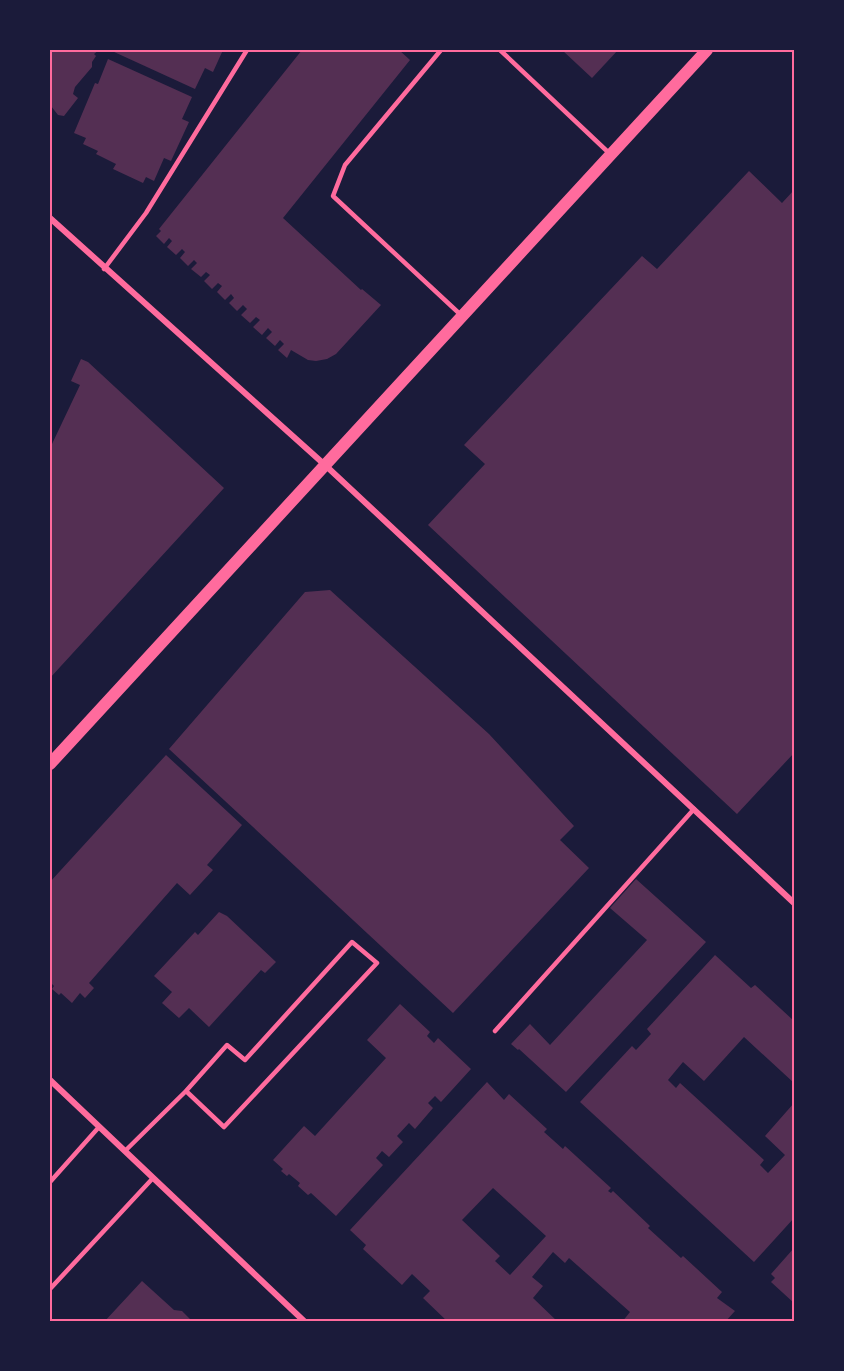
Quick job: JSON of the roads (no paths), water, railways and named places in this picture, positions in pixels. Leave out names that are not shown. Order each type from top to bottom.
[{"type":"main road","points":[[50,764],[707,50]]},
{"type":"street","points":[[50,218],[104,269],[325,465],[795,903]]},
{"type":"street","points":[[50,1080],[305,1322]]},
{"type":"lane","points":[[104,269],[146,213],[247,50]]},
{"type":"lane","points":[[441,50],[345,165],[333,196],[462,316]]},
{"type":"lane","points":[[500,50],[611,155]]},
{"type":"lane","points":[[495,1031],[694,809]]},
{"type":"lane","points":[[125,1151],[186,1091],[227,1045],[245,1060],[352,942],[377,963],[224,1126],[186,1091]]},
{"type":"lane","points":[[50,1182],[99,1127]]},
{"type":"lane","points":[[50,1289],[153,1178]]}]
